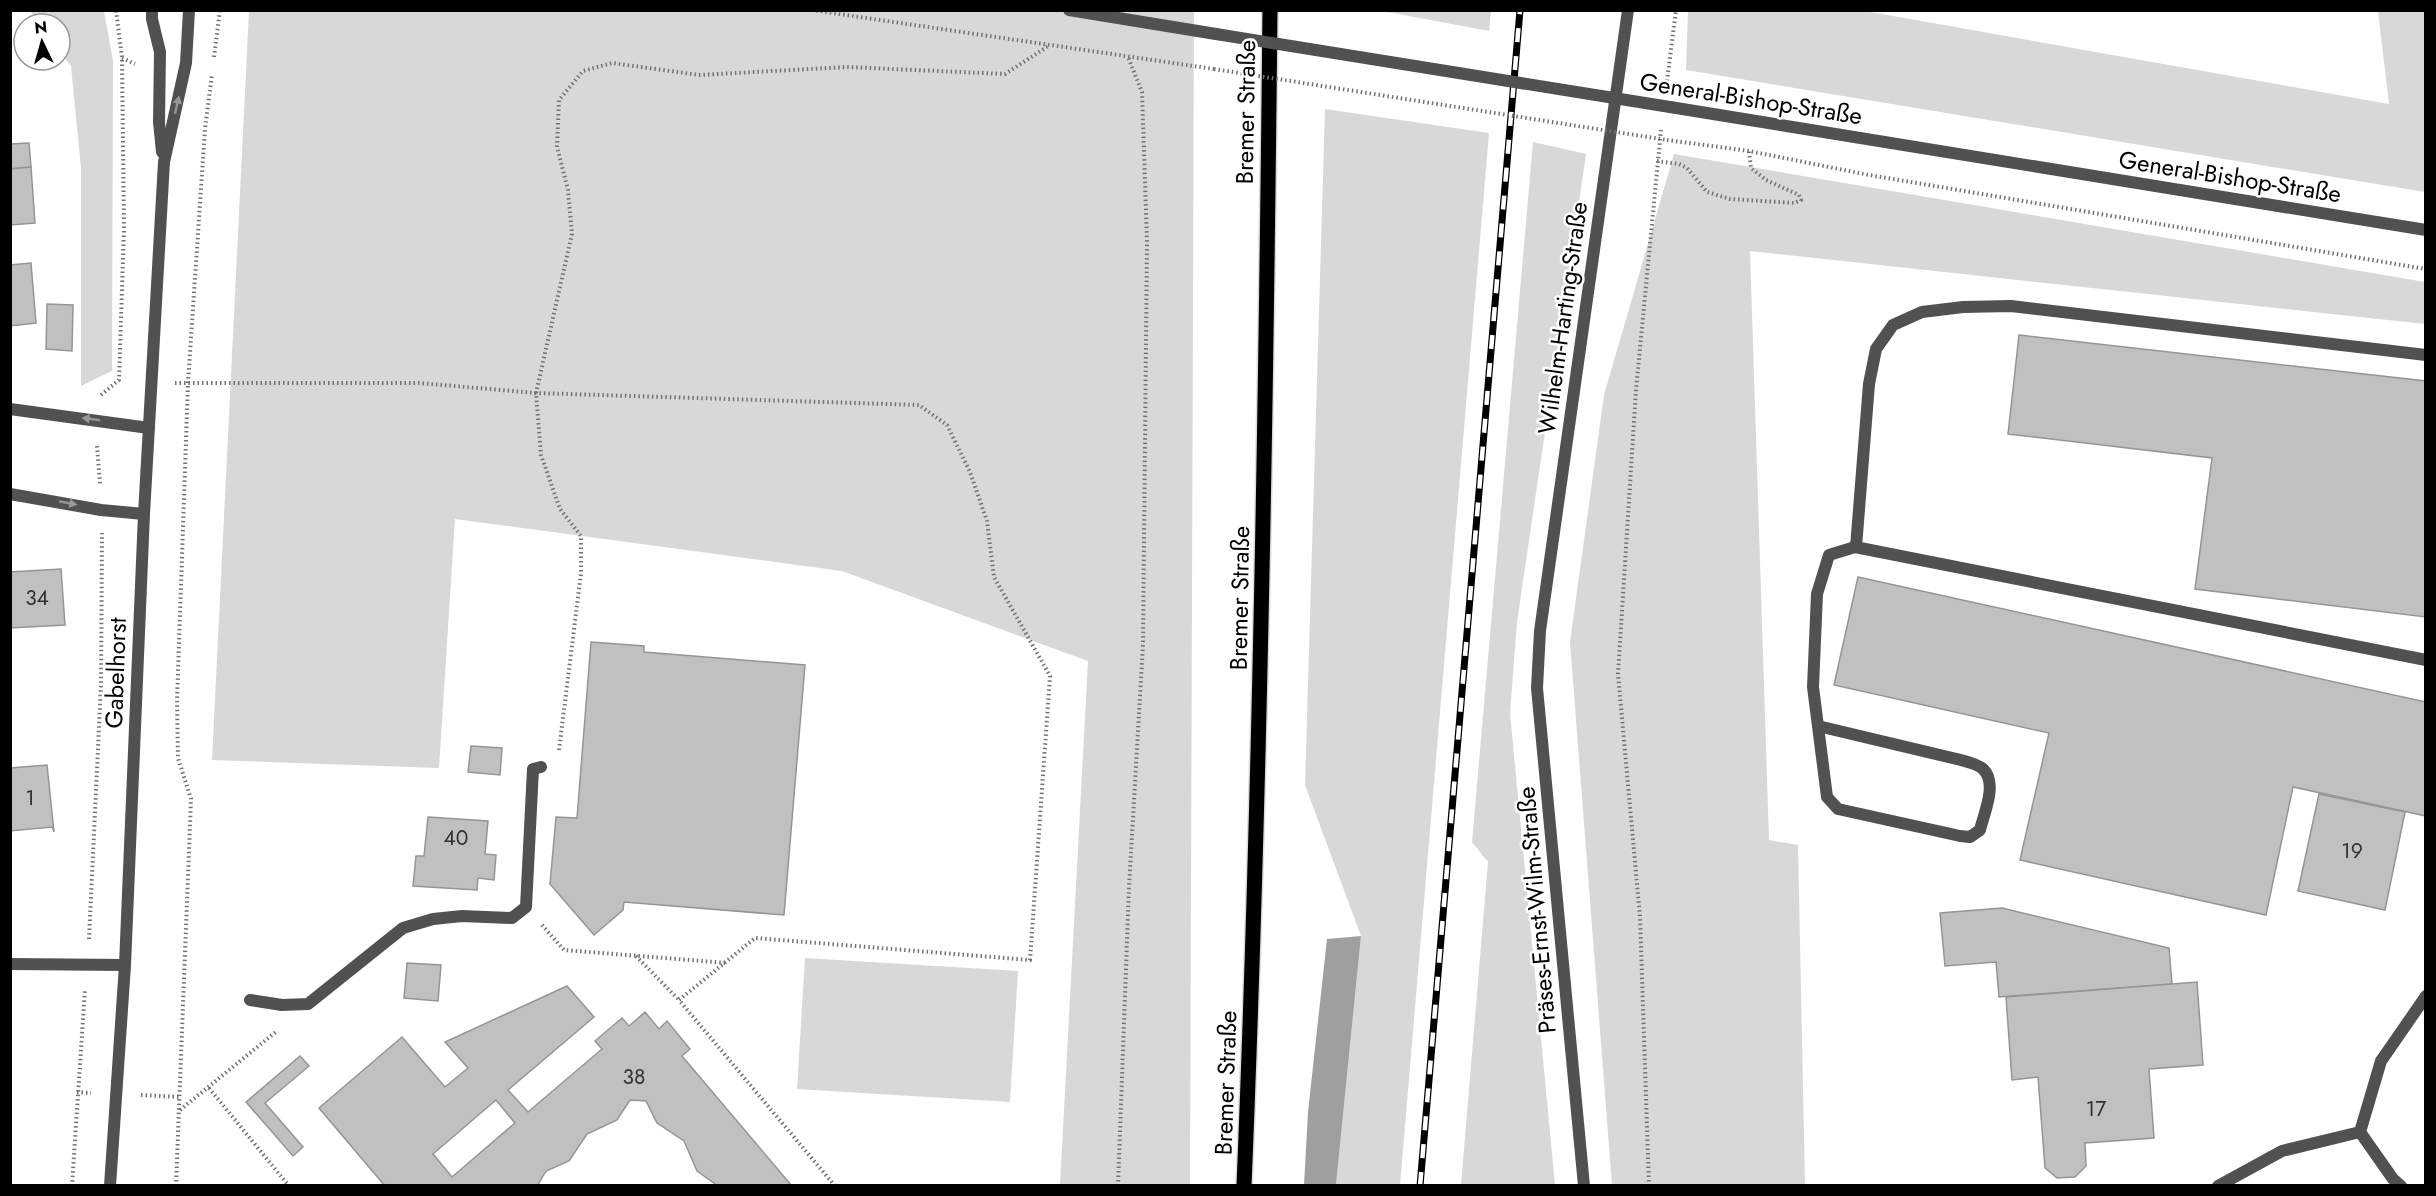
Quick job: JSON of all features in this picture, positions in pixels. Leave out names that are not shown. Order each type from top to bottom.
[{"type":"main road","name":"Bremer Straße","points":[[1244,1185],[1256,892],[1264,509],[1270,10]]},
{"type":"street","name":"Gabelhorst","points":[[152,10],[160,52],[159,122],[164,162]]},
{"type":"street","name":"Gabelhorst","points":[[110,1185],[125,964],[144,514],[164,162],[186,63],[189,10]]},
{"type":"street","name":"General-Bishop-Straße","points":[[1069,10],[2426,230]]},
{"type":"street","name":"Wilhelm-Harting-Straße","points":[[1540,631],[1628,10]]},
{"type":"street","points":[[1856,547],[1869,384],[1876,349],[1893,325],[1922,312],[1963,307],[2011,306],[2426,355]]},
{"type":"street","points":[[10,409],[149,428]]},
{"type":"street","points":[[10,494],[101,510],[144,514]]},
{"type":"street","points":[[1818,726],[1982,767],[1989,777],[1990,792],[1980,830],[1970,837],[1960,836],[1838,808],[1827,797],[1813,687],[1817,594],[1829,555],[1856,547],[2426,660]]},
{"type":"street","name":"Präses-Ernst-Wilm-Straße","points":[[1540,631],[1538,688],[1584,1185]]},
{"type":"street","points":[[249,1000],[282,1005],[308,1004],[403,928],[433,919],[462,916],[512,918],[526,907],[533,769],[541,767]]},
{"type":"street","points":[[10,964],[125,964]]},
{"type":"street","points":[[2360,1132],[2381,1061],[2426,996]]},
{"type":"street","points":[[2218,1185],[2282,1151],[2360,1132]]},
{"type":"street","points":[[2360,1132],[2393,1179],[2401,1185]]},
{"type":"path","points":[[72,1185],[87,964],[101,685],[101,510],[95,420],[98,398],[119,380],[124,229],[122,58],[116,10]]},
{"type":"path","points":[[214,58],[220,10]]},
{"type":"path","points":[[812,10],[1749,151],[1869,175],[2426,269]]},
{"type":"path","points":[[1665,91],[1676,10]]},
{"type":"path","points":[[541,767],[559,750],[581,573],[581,536],[560,509],[541,455],[536,393],[572,234],[568,190],[557,147],[560,100],[583,71],[612,63],[699,75],[847,68],[1005,74],[1050,45]]},
{"type":"path","points":[[1118,1185],[1129,887],[1143,645],[1146,231],[1142,92],[1128,57]]},
{"type":"path","points":[[176,1185],[191,799],[178,758],[177,701],[188,383],[205,129],[213,70]]},
{"type":"path","points":[[1649,1185],[1640,917],[1618,674],[1636,390],[1661,126]]},
{"type":"path","points":[[1657,160],[1679,164],[1687,168],[1707,192],[1730,199],[1794,203],[1802,201],[1799,195],[1775,185],[1750,168],[1749,151]]},
{"type":"path","points":[[152,383],[419,383],[536,393],[918,405],[948,425],[970,472],[987,521],[994,577],[1050,676],[1030,960],[755,938],[679,1000]]},
{"type":"path","points":[[512,918],[540,923],[564,950],[727,963]]},
{"type":"path","points":[[636,955],[679,1000],[835,1185]]},
{"type":"path","points":[[180,1110],[308,1004]]},
{"type":"path","points":[[209,1088],[290,1185]]},
{"type":"shaded area","points":[[104,11],[113,61],[112,371],[81,386],[81,168],[72,72],[72,12],[31,12]]},
{"type":"shaded area","points":[[249,11],[1194,11],[1190,1185],[1060,1185],[1088,661],[842,571],[455,519],[439,768],[212,760]]},
{"type":"shaded area","points":[[1382,11],[1491,11],[1489,31]]},
{"type":"shaded area","points":[[1688,11],[1865,11],[2389,104],[2378,11],[2425,11],[2425,192],[1686,70]]},
{"type":"shaded area","points":[[1325,109],[1489,133],[1400,1185],[1336,1185],[1361,936],[1305,785]]},
{"type":"shaded area","points":[[1533,142],[1586,154],[1517,622],[1510,713],[1555,1185],[1461,1185],[1488,862],[1472,842]]},
{"type":"shaded area","points":[[1674,154],[2425,282],[2425,324],[1750,251],[1769,840],[1798,845],[1805,1185],[1612,1185],[1570,642],[1604,395]]},
{"type":"shaded area","points":[[1361,936],[1336,1185],[1304,1185],[1308,1112],[1327,939]]},
{"type":"shaded area","points":[[805,958],[1018,971],[1010,1102],[797,1089]]},
{"type":"building","points":[[29,143],[31,167],[10,169],[10,144]]},
{"type":"building","points":[[31,167],[35,223],[10,225],[10,169]]},
{"type":"building","points":[[31,263],[36,323],[10,326],[10,265]]},
{"type":"building","points":[[47,304],[73,305],[72,351],[46,349]]},
{"type":"building","points":[[2019,335],[2426,381],[2426,617],[2195,589],[2212,458],[2008,434]]},
{"type":"building","points":[[61,569],[65,625],[10,628],[10,572]]},
{"type":"building","points":[[1858,577],[2426,702],[2426,816],[2293,787],[2266,915],[2020,860],[2049,733],[1834,685]]},
{"type":"building","points":[[591,642],[644,646],[644,652],[805,665],[784,915],[624,902],[623,910],[594,935],[550,884],[556,817],[577,818]]},
{"type":"building","points":[[471,746],[502,748],[500,775],[468,772]]},
{"type":"building","points":[[47,765],[54,832],[52,827],[10,831],[10,768]]},
{"type":"building","points":[[2319,794],[2405,812],[2385,910],[2298,891]]},
{"type":"building","points":[[428,817],[488,821],[485,854],[496,855],[494,880],[478,878],[477,890],[413,886],[416,856],[424,856]]},
{"type":"building","points":[[2002,908],[2169,948],[2172,984],[1999,997],[1996,962],[1945,966],[1940,913]]},
{"type":"building","points":[[407,963],[441,965],[438,1001],[404,998]]},
{"type":"building","points":[[2197,982],[2203,1065],[2149,1069],[2154,1138],[2085,1143],[2086,1166],[2075,1177],[2057,1178],[2045,1168],[2038,1077],[2012,1080],[2006,997]]},
{"type":"building","points":[[567,986],[594,1017],[508,1090],[528,1112],[602,1049],[595,1041],[622,1018],[629,1026],[645,1012],[659,1029],[667,1021],[690,1049],[682,1056],[792,1186],[718,1186],[697,1171],[684,1141],[657,1123],[646,1101],[630,1100],[617,1120],[587,1134],[569,1161],[546,1171],[537,1186],[385,1186],[319,1108],[402,1037],[445,1087],[468,1068],[445,1042]],"holes":[[[496,1100],[515,1123],[452,1177],[433,1154]]]},
{"type":"building","points":[[300,1056],[309,1066],[265,1103],[303,1147],[293,1156],[246,1102]]},
{"type":"railway","points":[[1420,1186],[1520,10]]}]
